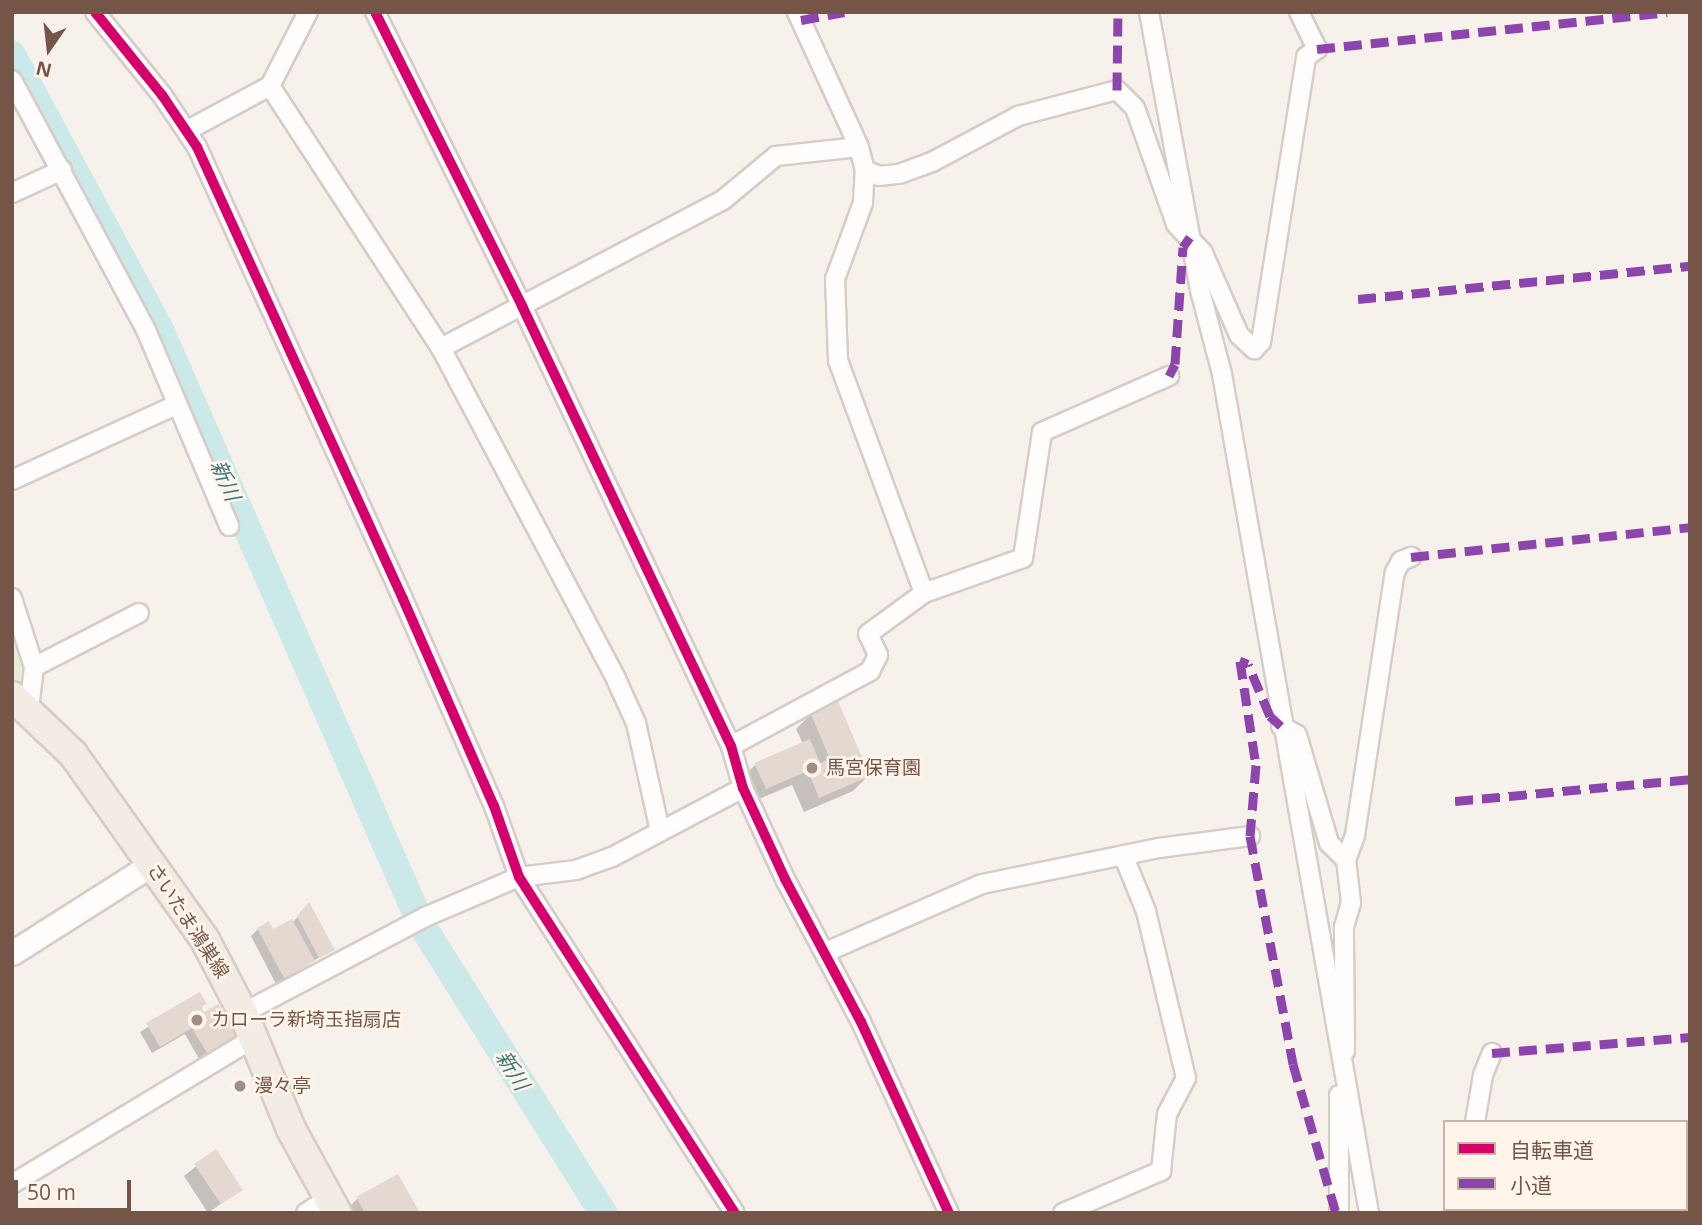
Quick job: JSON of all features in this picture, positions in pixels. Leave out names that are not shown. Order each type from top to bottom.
[{"type":"main road","name":"さいたま鴻巣線","points":[[20,703],[73,754],[205,940],[247,1026],[324,1208]]},
{"type":"street","points":[[95,12],[188,130],[403,599],[494,806],[519,877],[735,1213]]},
{"type":"street","points":[[188,130],[270,86],[308,12]]},
{"type":"street","points":[[375,12],[523,306],[731,746],[743,788],[826,952],[949,1213]]},
{"type":"street","points":[[797,12],[859,148],[865,170],[860,217],[835,279],[838,360],[924,593]]},
{"type":"street","points":[[1149,12],[1190,237],[1222,374],[1278,681],[1281,726],[1369,1213]]},
{"type":"street","points":[[865,170],[879,176],[899,174],[932,162],[1018,116],[1117,90],[1135,108],[1176,224],[1203,253],[1239,335],[1254,349],[1261,342],[1306,57],[1317,49],[1299,12]]},
{"type":"street","points":[[12,80],[146,330],[229,526]]},
{"type":"street","points":[[270,86],[441,348],[616,679],[636,723],[660,831]]},
{"type":"street","points":[[441,348],[723,200],[776,156],[859,148]]},
{"type":"street","points":[[12,193],[62,170]]},
{"type":"street","points":[[731,746],[870,671],[878,655],[869,634],[924,593],[1023,558],[1042,432],[1169,376]]},
{"type":"street","points":[[12,480],[176,405]]},
{"type":"street","points":[[1339,1213],[1338,1100],[1343,1079],[1347,1016],[1344,926],[1351,903],[1346,860],[1355,835],[1395,572],[1401,561],[1411,557]]},
{"type":"street","points":[[12,598],[34,667],[20,703]]},
{"type":"street","points":[[34,667],[139,613]]},
{"type":"street","points":[[1281,726],[1297,736],[1329,843],[1346,860]]},
{"type":"street","points":[[12,1185],[247,1026],[425,917],[519,877],[584,867],[743,788]]},
{"type":"street","points":[[826,952],[982,884],[1250,836]]},
{"type":"street","points":[[1063,1213],[1161,1171],[1167,1114],[1186,1078],[1146,911],[1124,857]]},
{"type":"street","points":[[12,953],[152,864]]},
{"type":"street","points":[[1475,1120],[1483,1075],[1492,1053]]},
{"type":"green space","points":[[12,622],[28,679],[19,686],[12,679]]},
{"type":"building","points":[[838,701],[870,776],[819,798],[808,771],[766,789],[754,763],[810,739],[820,763],[830,759],[810,712]]},
{"type":"building","points":[[309,902],[335,950],[319,958],[297,916]]},
{"type":"building","points":[[292,919],[315,961],[284,978],[257,928],[269,921],[273,929]]},
{"type":"building","points":[[200,992],[207,1004],[201,1007],[204,1012],[218,1004],[239,1039],[207,1053],[192,1028],[160,1047],[146,1023]]},
{"type":"building","points":[[216,1149],[243,1190],[221,1204],[194,1164]]},
{"type":"building","points":[[398,1174],[420,1213],[365,1213],[356,1197]]},
{"type":"waterway","name":"新川","points":[[12,55],[160,330],[417,915]]},
{"type":"waterway","name":"新川","points":[[423,927],[603,1213]]},
{"type":"marked path","points":[[801,20],[844,12]]},
{"type":"marked path","points":[[1117,90],[1118,12]]},
{"type":"marked path","points":[[1317,49],[1667,12]]},
{"type":"marked path","points":[[1169,376],[1175,364],[1183,247],[1190,237]]},
{"type":"marked path","points":[[1358,299],[1690,266]]},
{"type":"marked path","points":[[1411,557],[1690,527]]},
{"type":"marked path","points":[[1281,726],[1270,716],[1248,664],[1240,661],[1256,765],[1250,836],[1293,1064],[1336,1213]]},
{"type":"marked path","points":[[1455,801],[1690,779]]},
{"type":"marked path","points":[[1492,1053],[1690,1037]]},
{"type":"cycle path","points":[[95,12],[162,95],[197,147],[403,599],[494,806],[519,877],[735,1213]]},
{"type":"cycle path","points":[[375,12],[522,306],[731,746],[743,788],[785,879],[861,1022],[949,1213]]},
{"type":"place","name":"馬宮保育園","points":[[812,768]]},
{"type":"place","name":"カローラ新埼玉指扇店","points":[[197,1020]]},
{"type":"place","name":"漫々亭","points":[[240,1086]]}]
